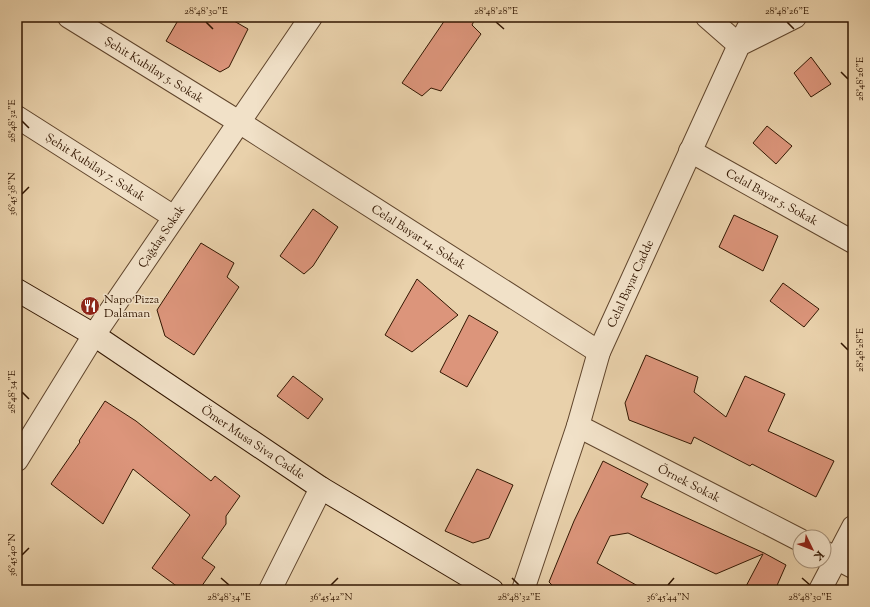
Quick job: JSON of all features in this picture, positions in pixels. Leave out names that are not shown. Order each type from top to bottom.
[{"type":"street","name":"Şehit Kubilay 5. Sokak","points":[[69,17],[239,122]]},
{"type":"street","name":"Çağdaş Sokak","points":[[17,460],[94,336],[311,17]]},
{"type":"street","points":[[707,17],[739,45],[795,17]]},
{"type":"street","name":"Celal Bayar Cadde","points":[[523,590],[578,426],[599,352],[739,45],[754,17]]},
{"type":"street","name":"Şehit Kubilay 7. Sokak","points":[[17,117],[174,217]]},
{"type":"street","name":"Celal Bayar 14. Sokak","points":[[239,122],[599,352]]},
{"type":"street","name":"Celal Bayar 5. Sokak","points":[[690,152],[853,242]]},
{"type":"street","name":"Ömer Musa Siva Cadde","points":[[17,290],[94,336],[321,488],[492,590]]},
{"type":"street","name":"Örnek Sokak","points":[[578,426],[792,536]]},
{"type":"street","points":[[270,590],[321,488]]},
{"type":"street","points":[[820,590],[838,559],[853,527]]},
{"type":"building","points":[[180,17],[227,17],[248,29],[229,67],[220,72],[166,41]]},
{"type":"building","points":[[447,17],[476,17],[472,25],[481,34],[441,91],[431,88],[422,96],[402,83]]},
{"type":"building","points":[[811,57],[831,84],[811,97],[794,73]]},
{"type":"building","points":[[767,126],[792,146],[776,164],[753,143]]},
{"type":"building","points":[[313,209],[338,227],[313,266],[304,274],[280,256]]},
{"type":"building","points":[[734,215],[778,236],[763,271],[719,247]]},
{"type":"building","points":[[201,243],[234,263],[227,277],[239,287],[194,355],[165,336],[157,310]]},
{"type":"building","points":[[417,279],[458,315],[412,352],[385,335]]},
{"type":"building","points":[[783,283],[819,309],[804,327],[770,301]]},
{"type":"building","points":[[469,315],[498,332],[467,387],[440,372]]},
{"type":"building","points":[[646,355],[698,377],[694,392],[726,417],[745,376],[785,394],[768,431],[834,461],[816,497],[752,464],[750,466],[694,437],[691,444],[629,420],[625,403]]},
{"type":"building","points":[[293,376],[323,399],[308,419],[277,396]]},
{"type":"building","points":[[105,401],[136,421],[211,481],[215,476],[240,496],[226,516],[226,524],[202,558],[215,567],[199,590],[182,590],[152,568],[190,515],[133,469],[103,524],[51,484],[80,442],[79,441]]},
{"type":"building","points":[[603,461],[648,484],[641,497],[764,553],[786,565],[775,590],[744,590],[763,554],[716,574],[628,533],[610,536],[597,563],[645,590],[557,590],[549,582],[574,521]]},
{"type":"building","points":[[477,469],[513,485],[489,538],[473,543],[445,531]]},
{"type":"place","name":"Napo Pizza Dalaman","points":[[90,306]]}]
